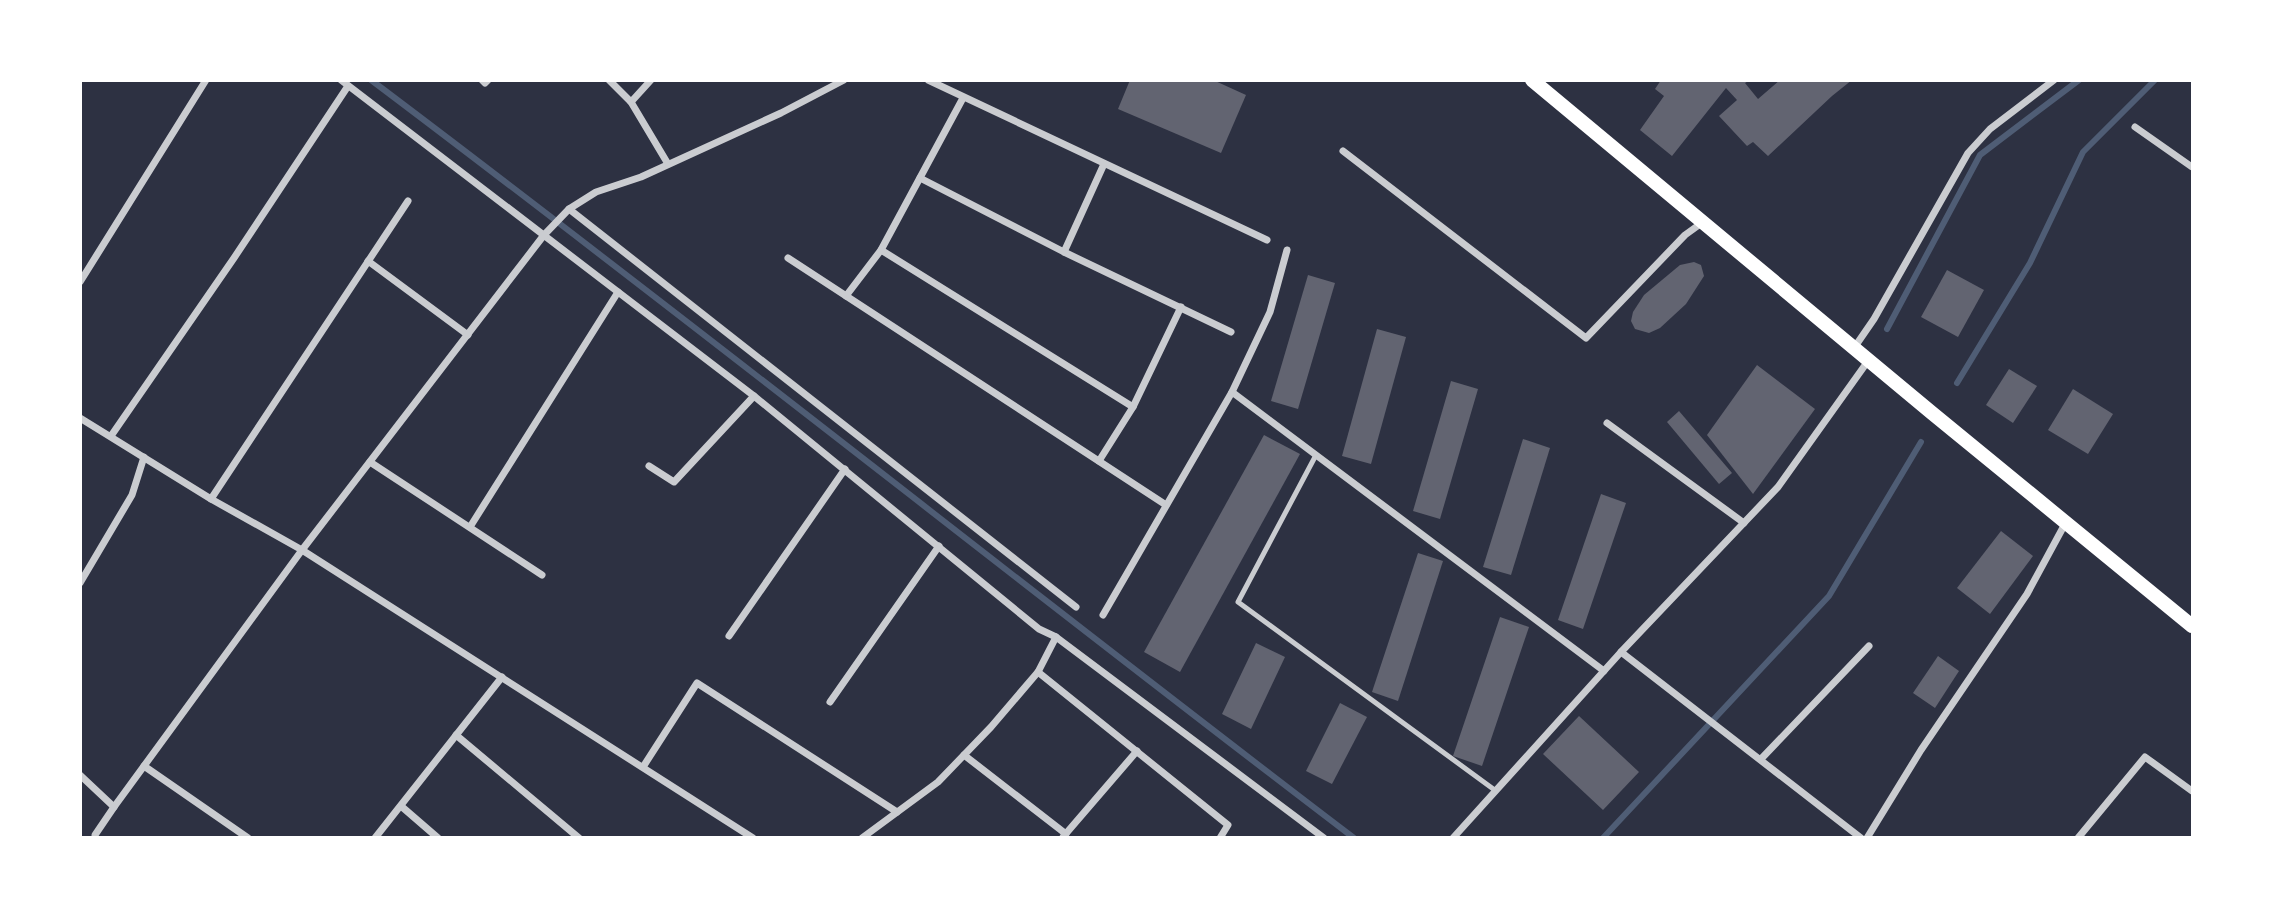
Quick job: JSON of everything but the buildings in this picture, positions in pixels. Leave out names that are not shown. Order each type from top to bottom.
[{"type":"main road","points":[[1532,80],[2193,626]]},
{"type":"street","points":[[80,282],[206,80]]},
{"type":"street","points":[[482,80],[485,83],[488,80]]},
{"type":"street","points":[[609,80],[631,103],[668,164]]},
{"type":"street","points":[[631,103],[651,80]]},
{"type":"street","points":[[95,838],[114,807],[302,550],[547,232],[567,212],[596,192],[641,177],[781,113],[844,80]]},
{"type":"street","points":[[928,80],[1267,240]]},
{"type":"street","points":[[1854,348],[1874,319],[1968,153],[1990,129],[2054,80]]},
{"type":"street","points":[[111,436],[234,258],[344,83],[547,232],[618,292],[845,469],[1039,629],[1056,637],[1324,838]]},
{"type":"street","points":[[846,296],[881,250],[962,98]]},
{"type":"street","points":[[2134,127],[2193,166]]},
{"type":"street","points":[[1343,151],[1586,338],[1685,235],[1703,222]]},
{"type":"street","points":[[1063,252],[1104,164]]},
{"type":"street","points":[[920,178],[1063,252],[1231,332]]},
{"type":"street","points":[[211,499],[408,201]]},
{"type":"street","points":[[567,212],[1076,607]]},
{"type":"street","points":[[881,250],[1133,407]]},
{"type":"street","points":[[1103,615],[1231,392],[1270,312],[1287,250]]},
{"type":"street","points":[[788,258],[1166,505]]},
{"type":"street","points":[[368,261],[468,335]]},
{"type":"street","points":[[470,527],[618,292]]},
{"type":"street","points":[[1099,461],[1133,407],[1181,307]]},
{"type":"street","points":[[1453,838],[1621,652],[1778,487],[1868,360]]},
{"type":"street","points":[[1231,392],[1604,671]]},
{"type":"street","points":[[649,466],[674,482],[754,396]]},
{"type":"street","points":[[80,418],[211,499],[302,550],[753,838]]},
{"type":"street","points":[[1607,423],[1744,523]]},
{"type":"street","points":[[80,583],[132,495],[144,457]]},
{"type":"street","points":[[370,462],[542,575]]},
{"type":"street","points":[[729,636],[845,469]]},
{"type":"street","points":[[1867,838],[1921,750],[2027,594],[2067,522]]},
{"type":"street","points":[[830,702],[939,546]]},
{"type":"street","points":[[862,838],[938,782],[1038,672],[1056,637]]},
{"type":"street","points":[[1761,759],[1869,646]]},
{"type":"street","points":[[1621,652],[1861,838]]},
{"type":"street","points":[[1038,672],[1228,825],[1220,838]]},
{"type":"street","points":[[376,838],[502,677]]},
{"type":"street","points":[[643,767],[697,683],[897,812]]},
{"type":"street","points":[[456,735],[579,838]]},
{"type":"street","points":[[964,755],[1064,836],[1136,751]]},
{"type":"street","points":[[2078,838],[2145,757],[2193,791]]},
{"type":"street","points":[[144,766],[248,838]]},
{"type":"street","points":[[80,775],[114,807]]},
{"type":"street","points":[[401,806],[438,838]]},
{"type":"lane","points":[[1316,456],[1238,602],[1496,791]]},
{"type":"waterway","points":[[371,80],[1354,838]]},
{"type":"waterway","points":[[1887,329],[1980,155],[2079,80]]},
{"type":"waterway","points":[[1957,383],[2030,263],[2083,152],[2155,80]]},
{"type":"waterway","points":[[1603,838],[1829,596],[1921,442]]}]
